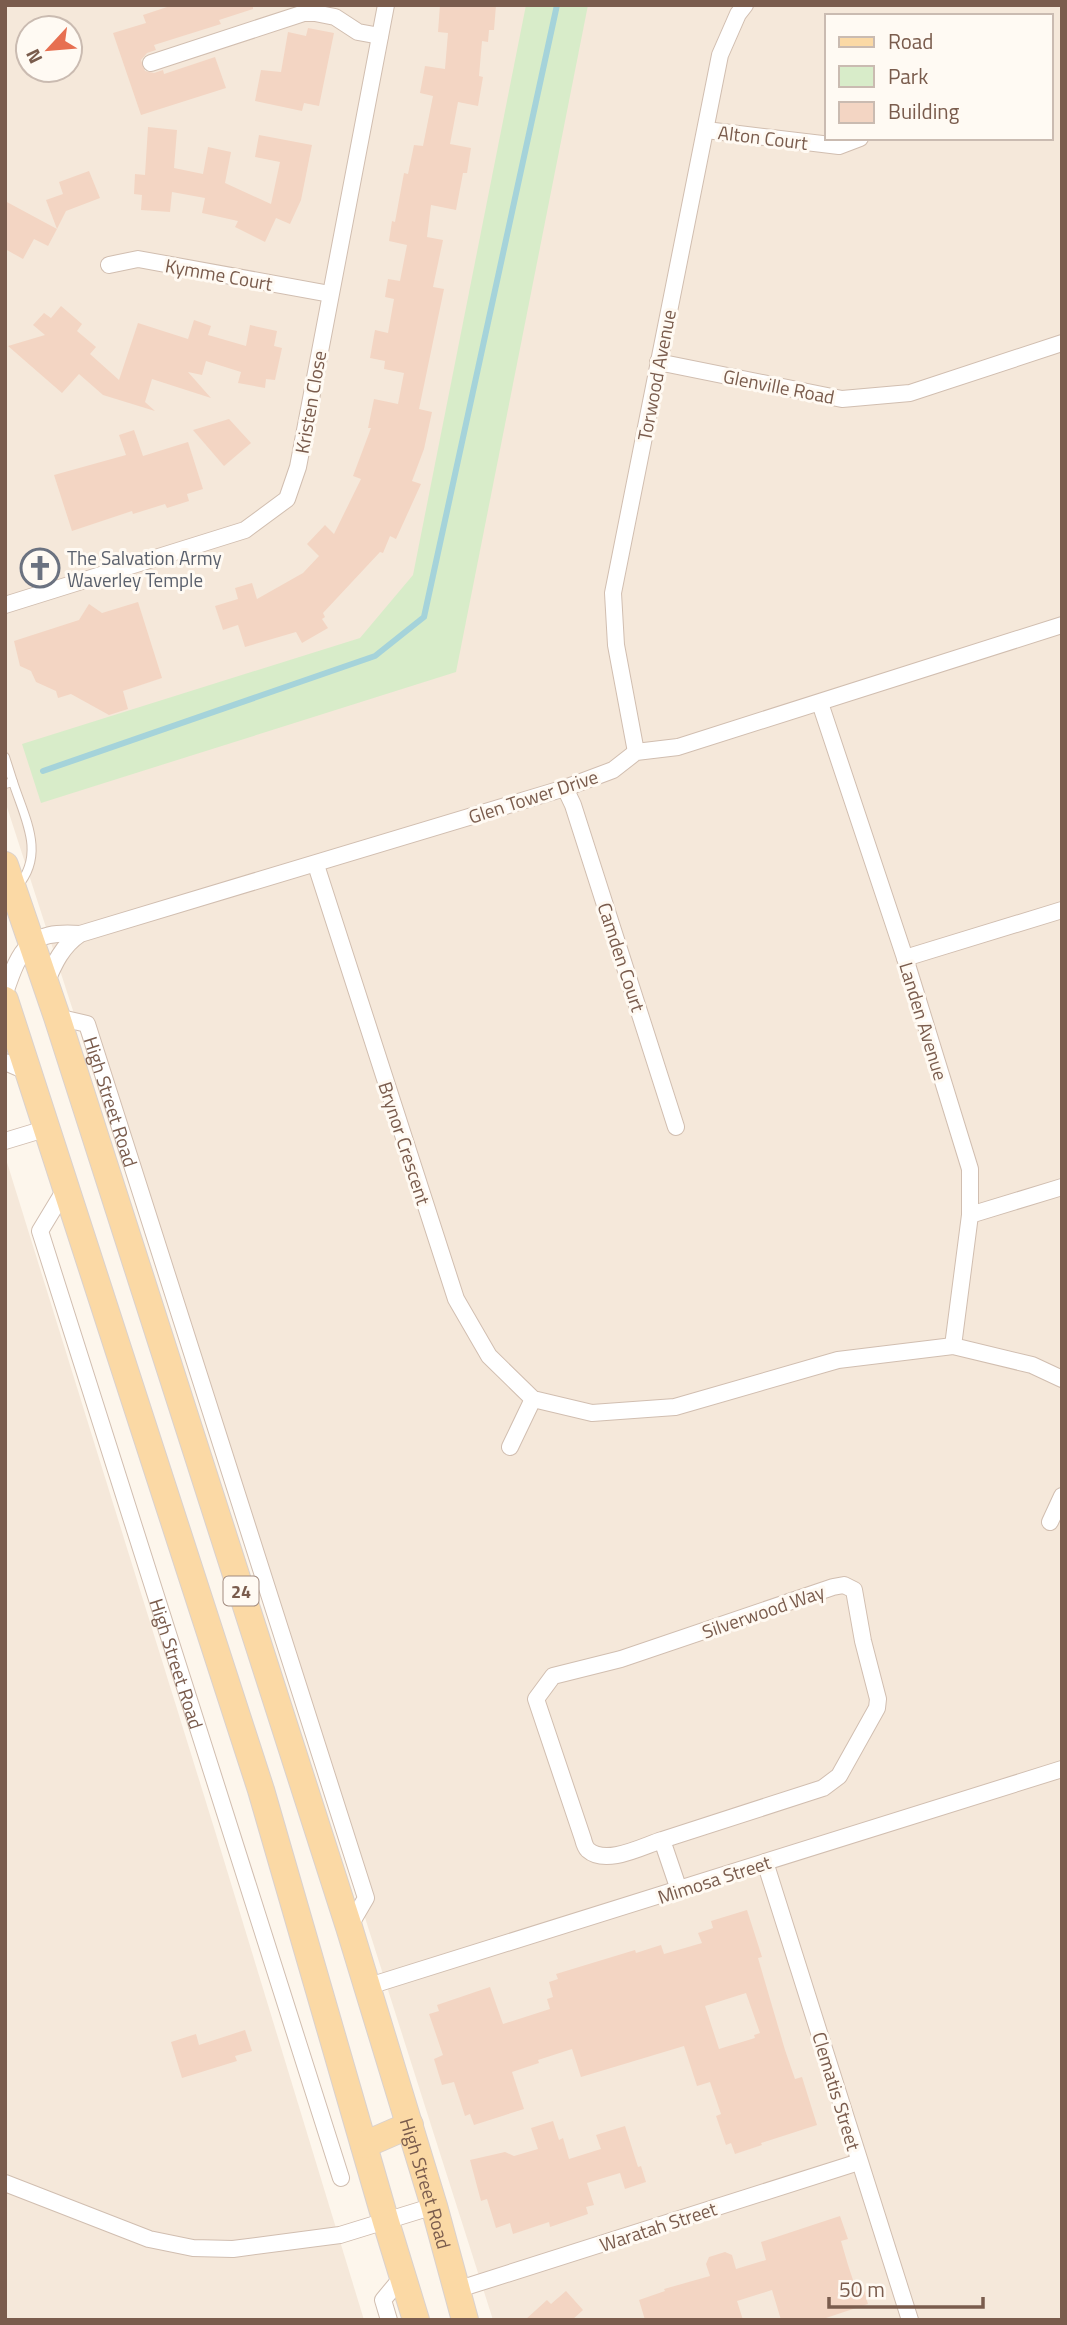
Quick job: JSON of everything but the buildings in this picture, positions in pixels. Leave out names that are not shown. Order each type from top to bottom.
[{"type":"main road","name":"High Street Road","points":[[10,878],[33,942],[349,1927],[434,2206],[465,2320]]},
{"type":"main road","name":"High Street Road","points":[[5,1000],[17,1067],[48,1128],[261,1790],[416,2320]]},
{"type":"main road","points":[[364,2145],[410,2125]]},
{"type":"street","name":"Kristen Close","points":[[5,606],[245,530],[287,499],[298,467],[386,5]]},
{"type":"street","name":"Torwood Avenue","points":[[636,752],[616,645],[613,593],[720,54],[738,14],[745,5]]},
{"type":"street","points":[[151,63],[304,13],[335,17],[358,32],[380,36]]},
{"type":"street","name":"Alton Court","points":[[706,130],[839,146],[855,140]]},
{"type":"street","name":"Kymme Court","points":[[109,265],[138,259],[330,294]]},
{"type":"street","name":"Glenville Road","points":[[658,362],[842,399],[910,393],[1062,343]]},
{"type":"street","name":"Glen Tower Drive","points":[[33,942],[53,933],[80,934],[316,865],[565,788],[613,770],[636,752],[678,747],[1062,625]]},
{"type":"street","name":"Landen Avenue","points":[[820,703],[905,958],[970,1168],[970,1215],[953,1346]]},
{"type":"street","name":"Camden Court","points":[[565,788],[573,805],[676,1127]]},
{"type":"street","name":"Brynor Crescent","points":[[316,865],[456,1299],[489,1356],[534,1399]]},
{"type":"street","points":[[905,958],[1062,910]]},
{"type":"street","points":[[46,984],[59,954],[80,934]]},
{"type":"street","points":[[5,992],[22,951],[33,942]]},
{"type":"street","points":[[5,1141],[48,1128]]},
{"type":"street","points":[[970,1215],[1062,1187]]},
{"type":"street","name":"High Street Road","points":[[66,1188],[40,1231],[341,2178]]},
{"type":"street","points":[[510,1447],[534,1399],[592,1413],[675,1408],[838,1360],[953,1346],[1032,1365],[1062,1379]]},
{"type":"street","points":[[1050,1522],[1062,1496]]},
{"type":"street","name":"Silverwood Way","points":[[844,1585],[854,1590],[863,1641],[878,1699],[877,1708],[839,1776],[832,1784],[823,1788],[662,1840],[612,1856],[602,1856],[589,1850],[536,1699],[553,1676],[621,1659],[833,1587],[844,1585]]},
{"type":"street","name":"Mimosa Street","points":[[366,1987],[1062,1769]]},
{"type":"street","points":[[662,1840],[679,1891]]},
{"type":"street","name":"Clematis Street","points":[[765,1862],[910,2320]]},
{"type":"street","points":[[331,2144],[364,2145]]},
{"type":"street","name":"Waratah Street","points":[[456,2290],[859,2162]]},
{"type":"street","points":[[5,2183],[149,2239],[193,2248],[233,2249],[327,2236],[386,2222],[434,2206]]},
{"type":"street","points":[[389,2320],[383,2300],[403,2276]]},
{"type":"lane","points":[[5,757],[9,783],[33,850],[26,877],[10,878]]},
{"type":"shaded area","points":[[5,5],[1062,5],[1062,2320],[493,2320],[249,1553],[5,801]]},
{"type":"shaded area","points":[[5,1156],[215,1831],[364,2320],[5,2320]]},
{"type":"green space","points":[[526,5],[588,5],[456,672],[41,803],[22,744],[360,638],[413,575]]},
{"type":"waterway","points":[[43,771],[375,656],[424,617],[557,5]]},
{"type":"place","name":"The Salvation Army Waverley Temple","points":[[40,568]]}]
